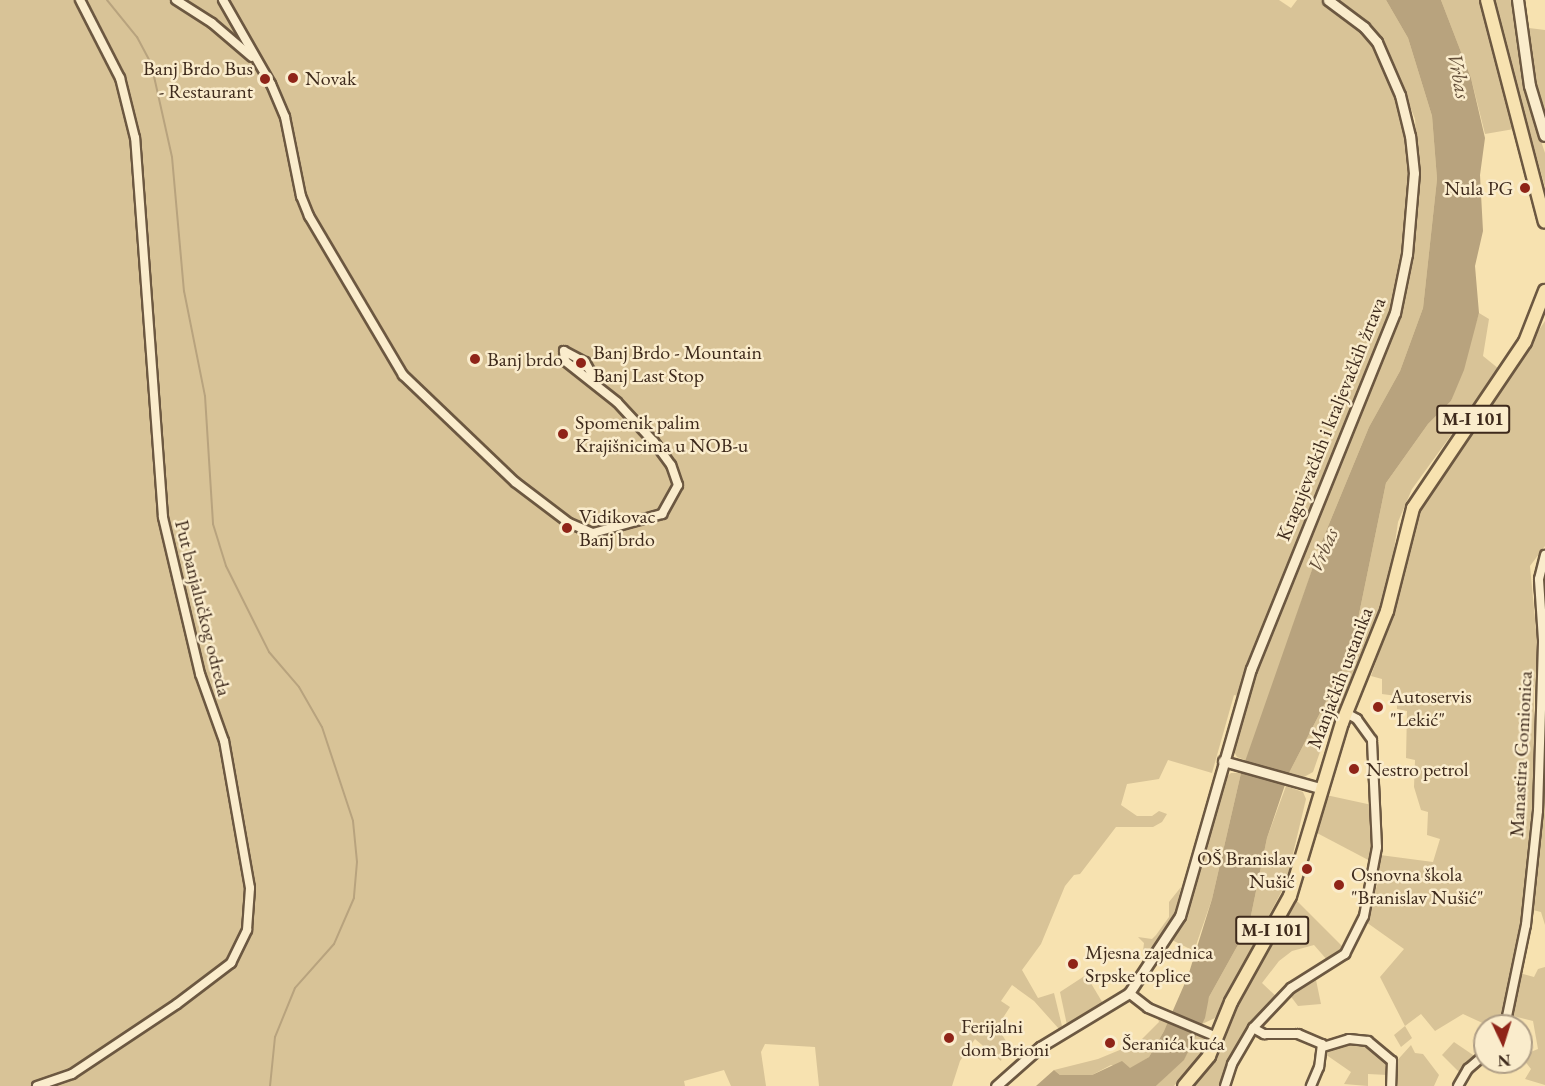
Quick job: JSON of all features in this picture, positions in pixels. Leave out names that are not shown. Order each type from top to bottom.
[{"type":"main road","points":[[1487,0],[1543,201],[1545,222]]},
{"type":"main road","points":[[1518,0],[1530,86],[1545,136]]},
{"type":"main road","name":"Manjačkih ustanika","points":[[1184,1086],[1206,1061],[1231,1002],[1290,896],[1320,788],[1346,712],[1387,611],[1413,508],[1525,342],[1545,291]]},
{"type":"street","name":"Put banjalučkog odreda","points":[[37,1086],[72,1074],[177,1004],[231,963],[246,930],[250,888],[224,741],[200,674],[163,517],[135,138],[120,78],[80,0]]},
{"type":"street","points":[[176,0],[212,23],[255,60]]},
{"type":"street","points":[[223,0],[255,60],[271,84],[285,117],[301,196],[309,216],[403,375],[515,482],[569,523],[593,533],[662,514],[678,485],[671,465],[654,442],[597,384],[565,361],[564,351],[585,362],[597,384]]},
{"type":"street","name":"Kragujevačkih i kraljevačkih žrtava","points":[[1129,993],[1184,908],[1223,761],[1251,669],[1395,313],[1407,254],[1414,173],[1403,105],[1377,42],[1364,27],[1328,0]]},
{"type":"street","name":"Manastira Gomionica","points":[[1507,1014],[1526,925],[1539,803],[1538,707],[1543,640],[1539,579],[1545,555]]},
{"type":"street","points":[[1226,1086],[1232,1064],[1253,1028],[1291,988],[1348,949],[1372,893],[1377,847],[1372,740],[1357,719],[1346,712]]},
{"type":"street","points":[[1223,761],[1320,788]]},
{"type":"street","points":[[996,1086],[1049,1041],[1107,1010],[1129,993],[1158,1012],[1217,1037]]},
{"type":"street","points":[[1253,1028],[1264,1034],[1307,1036],[1323,1047]]},
{"type":"street","points":[[1323,1047],[1349,1039],[1368,1041],[1392,1061],[1391,1086]]},
{"type":"street","points":[[1311,1086],[1323,1047]]},
{"type":"street","points":[[1458,1086],[1473,1065]]},
{"type":"shaded area","points":[[0,0],[1279,0],[1291,8],[1297,0],[1321,0],[1359,30],[1380,57],[1407,136],[1409,171],[1418,170],[1415,119],[1390,55],[1366,22],[1336,0],[1386,0],[1408,38],[1432,116],[1437,179],[1423,308],[1400,371],[1369,427],[1322,541],[1247,761],[1237,757],[1232,748],[1249,698],[1234,695],[1212,773],[1168,760],[1159,779],[1127,784],[1121,805],[1137,816],[1152,816],[1159,811],[1167,814],[1162,822],[1153,827],[1116,827],[1080,874],[1074,875],[1065,886],[1041,944],[1022,970],[1038,998],[1054,993],[1062,1026],[1059,1029],[1034,1001],[1012,985],[1001,1001],[1010,1007],[997,1027],[1006,1041],[1001,1061],[975,1039],[960,1061],[952,1086],[819,1086],[815,1047],[765,1044],[761,1052],[766,1086],[731,1086],[724,1070],[684,1081],[685,1086],[0,1086]]},
{"type":"shaded area","points":[[1441,0],[1481,0],[1514,129],[1485,134],[1471,78]]},
{"type":"shaded area","points":[[1493,0],[1511,0],[1527,99],[1545,153],[1545,187]]},
{"type":"shaded area","points":[[1529,28],[1545,30],[1545,119],[1532,68]]},
{"type":"shaded area","points":[[1479,313],[1489,319],[1483,356],[1499,369],[1412,489],[1398,522],[1387,598],[1345,702],[1328,729],[1313,772],[1304,777],[1289,773],[1351,653],[1386,483],[1428,424],[1451,401]]},
{"type":"shaded area","points":[[1545,321],[1545,546],[1530,566],[1538,651],[1534,691],[1534,793],[1521,916],[1503,1014],[1473,1014],[1473,1019],[1463,1014],[1435,1031],[1421,1014],[1405,1026],[1380,977],[1404,949],[1366,922],[1378,882],[1380,855],[1433,862],[1440,839],[1427,835],[1428,812],[1421,810],[1414,787],[1415,760],[1406,758],[1407,711],[1397,709],[1397,696],[1382,694],[1382,679],[1371,676],[1392,616],[1415,514]]},
{"type":"shaded area","points":[[1231,773],[1241,773],[1212,899],[1194,951],[1172,940],[1188,911],[1223,780]]},
{"type":"shaded area","points":[[1286,786],[1303,792],[1306,799],[1286,883],[1215,1018],[1200,1025],[1209,997],[1249,925],[1267,838]]},
{"type":"shaded area","points":[[1326,795],[1372,805],[1374,863],[1317,833]]},
{"type":"shaded area","points":[[1545,797],[1545,925],[1541,912],[1529,909],[1531,875]]},
{"type":"shaded area","points":[[1181,887],[1175,913],[1150,951],[1143,951],[1144,943],[1138,937],[1152,939],[1156,935],[1169,917],[1169,902]]},
{"type":"shaded area","points":[[1297,901],[1345,949],[1328,961],[1314,945],[1292,951],[1279,961],[1262,983],[1278,998],[1250,1026],[1228,1067],[1223,1086],[1193,1086],[1210,1066],[1235,1007]]},
{"type":"shaded area","points":[[1545,967],[1545,1085],[1525,1079],[1528,1074],[1533,1074],[1533,1051],[1538,1049],[1533,1014],[1509,1014],[1519,973],[1534,977],[1538,969]]},
{"type":"shaded area","points":[[1086,975],[1104,1005],[1067,1025],[1060,992]]},
{"type":"shaded area","points":[[1315,975],[1321,1004],[1298,1006],[1289,994]]},
{"type":"shaded area","points":[[1157,1016],[1169,1021],[1164,1031],[1149,1057],[1130,1069],[1111,1065],[1092,1075],[1060,1075],[1054,1070],[1098,1059],[1139,1042],[1159,1022]]},
{"type":"shaded area","points":[[1405,1026],[1412,1038],[1401,1047],[1394,1035]]},
{"type":"shaded area","points":[[1198,1032],[1207,1042],[1200,1056],[1174,1086],[1156,1086],[1184,1059]]},
{"type":"shaded area","points":[[1349,1041],[1368,1044],[1389,1062],[1388,1075],[1368,1074],[1368,1086],[1344,1084],[1351,1072],[1325,1054]]},
{"type":"shaded area","points":[[1454,1042],[1473,1055],[1473,1060],[1460,1073],[1442,1055]]},
{"type":"shaded area","points":[[1411,1045],[1415,1053],[1423,1054],[1439,1075],[1434,1086],[1395,1086],[1393,1065]]},
{"type":"water","name":"Vrbas","points":[[1386,0],[1441,0],[1471,78],[1485,138],[1480,175],[1483,231],[1475,266],[1479,313],[1464,370],[1451,401],[1428,424],[1386,483],[1351,653],[1289,773],[1267,838],[1249,925],[1209,997],[1205,1018],[1184,1060],[1156,1086],[1036,1086],[1054,1070],[1060,1075],[1092,1075],[1122,1061],[1130,1068],[1149,1057],[1164,1031],[1188,976],[1212,899],[1241,773],[1322,541],[1369,427],[1400,371],[1423,308],[1437,179],[1432,116],[1408,38]]},
{"type":"waterway","points":[[107,0],[137,37],[151,63],[172,157],[184,291],[205,396],[213,524],[226,566],[269,652],[299,687],[322,727],[353,821],[357,862],[354,898],[334,944],[295,988],[275,1037],[270,1086]]},
{"type":"place","name":"Novak","points":[[293,78]]},
{"type":"place","name":"Banj Brdo Bus - Restaurant","points":[[265,79]]},
{"type":"place","name":"Nula PG","points":[[1525,188]]},
{"type":"place","name":"Banj brdo","points":[[475,359]]},
{"type":"place","name":"Banj Brdo - Mountain Banj Last Stop","points":[[581,363]]},
{"type":"place","name":"Spomenik palim Krajišnicima u NOB-u","points":[[563,434]]},
{"type":"place","name":"Vidikovac Banj brdo","points":[[567,528]]},
{"type":"place","name":"Autoservis \"Lekić\"","points":[[1378,707]]},
{"type":"place","name":"Nestro petrol","points":[[1354,769]]},
{"type":"place","name":"OŠ Branislav Nušić","points":[[1307,869]]},
{"type":"place","name":"Osnovna škola \"Branislav Nušić\"","points":[[1339,885]]},
{"type":"place","name":"Mjesna zajednica Srpske toplice","points":[[1073,964]]},
{"type":"place","name":"Ferijalni dom Brioni","points":[[949,1038]]},
{"type":"place","name":"Šeranića kuća","points":[[1110,1043]]}]
